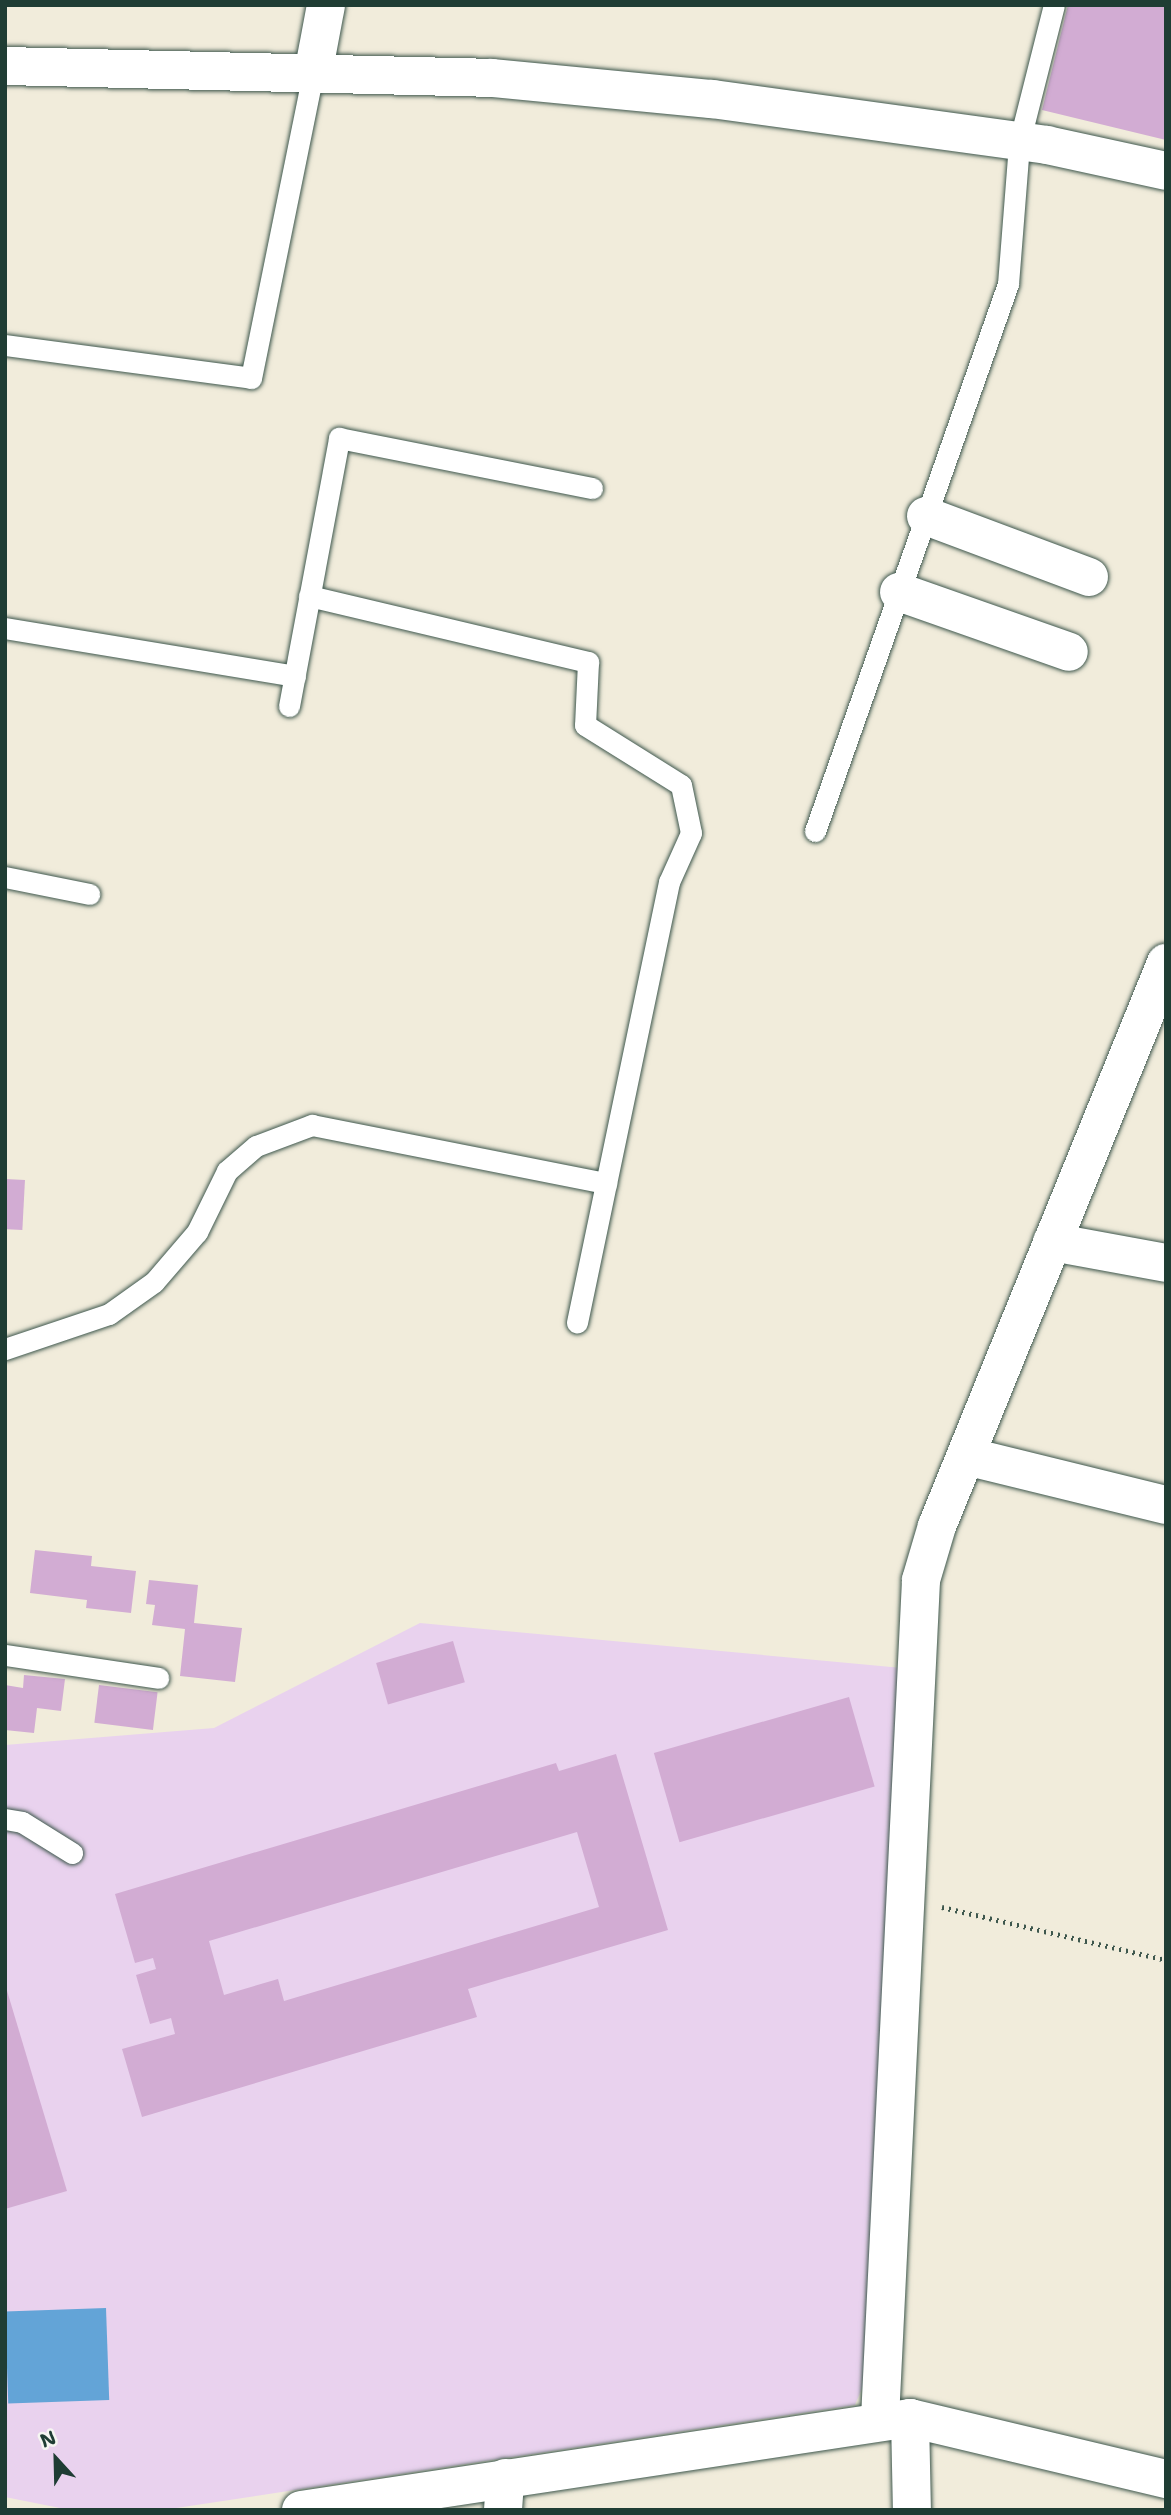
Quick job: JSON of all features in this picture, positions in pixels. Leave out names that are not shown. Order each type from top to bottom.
[{"type":"street","points":[[313,74],[326,5]]},
{"type":"street","points":[[5,66],[492,78],[699,98],[1019,144],[1047,145],[1166,171]]},
{"type":"street","points":[[926,516],[1089,577]]},
{"type":"street","points":[[899,592],[1069,652]]},
{"type":"street","points":[[912,2510],[895,2418],[904,1898],[921,1580],[966,1456],[1166,963]]},
{"type":"street","points":[[1052,1242],[1166,1263]]},
{"type":"street","points":[[966,1456],[1166,1505]]},
{"type":"street","points":[[301,2510],[504,2494],[895,2418],[1166,2479]]},
{"type":"lane","points":[[815,831],[1008,284],[1019,144],[1054,5]]},
{"type":"lane","points":[[5,345],[251,378],[313,74]]},
{"type":"lane","points":[[289,706],[339,438],[592,488]]},
{"type":"lane","points":[[309,596],[588,662],[585,725],[681,785],[691,833],[669,882],[577,1322]]},
{"type":"lane","points":[[5,628],[295,676]]},
{"type":"lane","points":[[5,877],[89,894]]},
{"type":"lane","points":[[5,1349],[109,1314],[154,1282],[197,1232],[228,1171],[256,1146],[312,1125],[606,1184]]},
{"type":"lane","points":[[5,1655],[158,1678]]},
{"type":"lane","points":[[5,1819],[22,1822],[72,1853]]},
{"type":"path","points":[[904,1898],[1166,1960]]},
{"type":"shaded area","points":[[420,1623],[902,1668],[871,2366],[855,2405],[163,2510],[70,2510],[5,2497],[5,1745],[214,1728]]},
{"type":"water","points":[[106,2308],[109,2400],[8,2403],[5,2312]]},
{"type":"building","points":[[1068,5],[1166,5],[1166,140],[1042,110]]},
{"type":"building","points":[[5,1179],[25,1180],[22,1230],[5,1229]]},
{"type":"building","points":[[35,1550],[92,1556],[91,1566],[136,1571],[131,1613],[86,1608],[87,1600],[30,1593]]},
{"type":"building","points":[[149,1580],[198,1585],[194,1623],[242,1628],[235,1682],[180,1676],[185,1629],[152,1625],[155,1605],[146,1604]]},
{"type":"building","points":[[453,1641],[465,1682],[388,1704],[376,1663]]},
{"type":"building","points":[[24,1675],[65,1679],[61,1711],[37,1708],[34,1733],[5,1730],[5,1685],[23,1688]]},
{"type":"building","points":[[99,1685],[158,1692],[153,1730],[94,1723]]},
{"type":"building","points":[[849,1697],[875,1786],[679,1842],[654,1753]]},
{"type":"building","points":[[616,1754],[668,1930],[468,1989],[477,2017],[142,2117],[122,2049],[175,2034],[171,2018],[150,2024],[136,1975],[156,1969],[153,1958],[135,1963],[115,1894],[556,1763],[559,1771]],"holes":[[[577,1832],[599,1907],[284,2001],[278,1979],[224,1995],[209,1941]]]},
{"type":"building","points":[[5,1984],[67,2191],[5,2209]]}]
